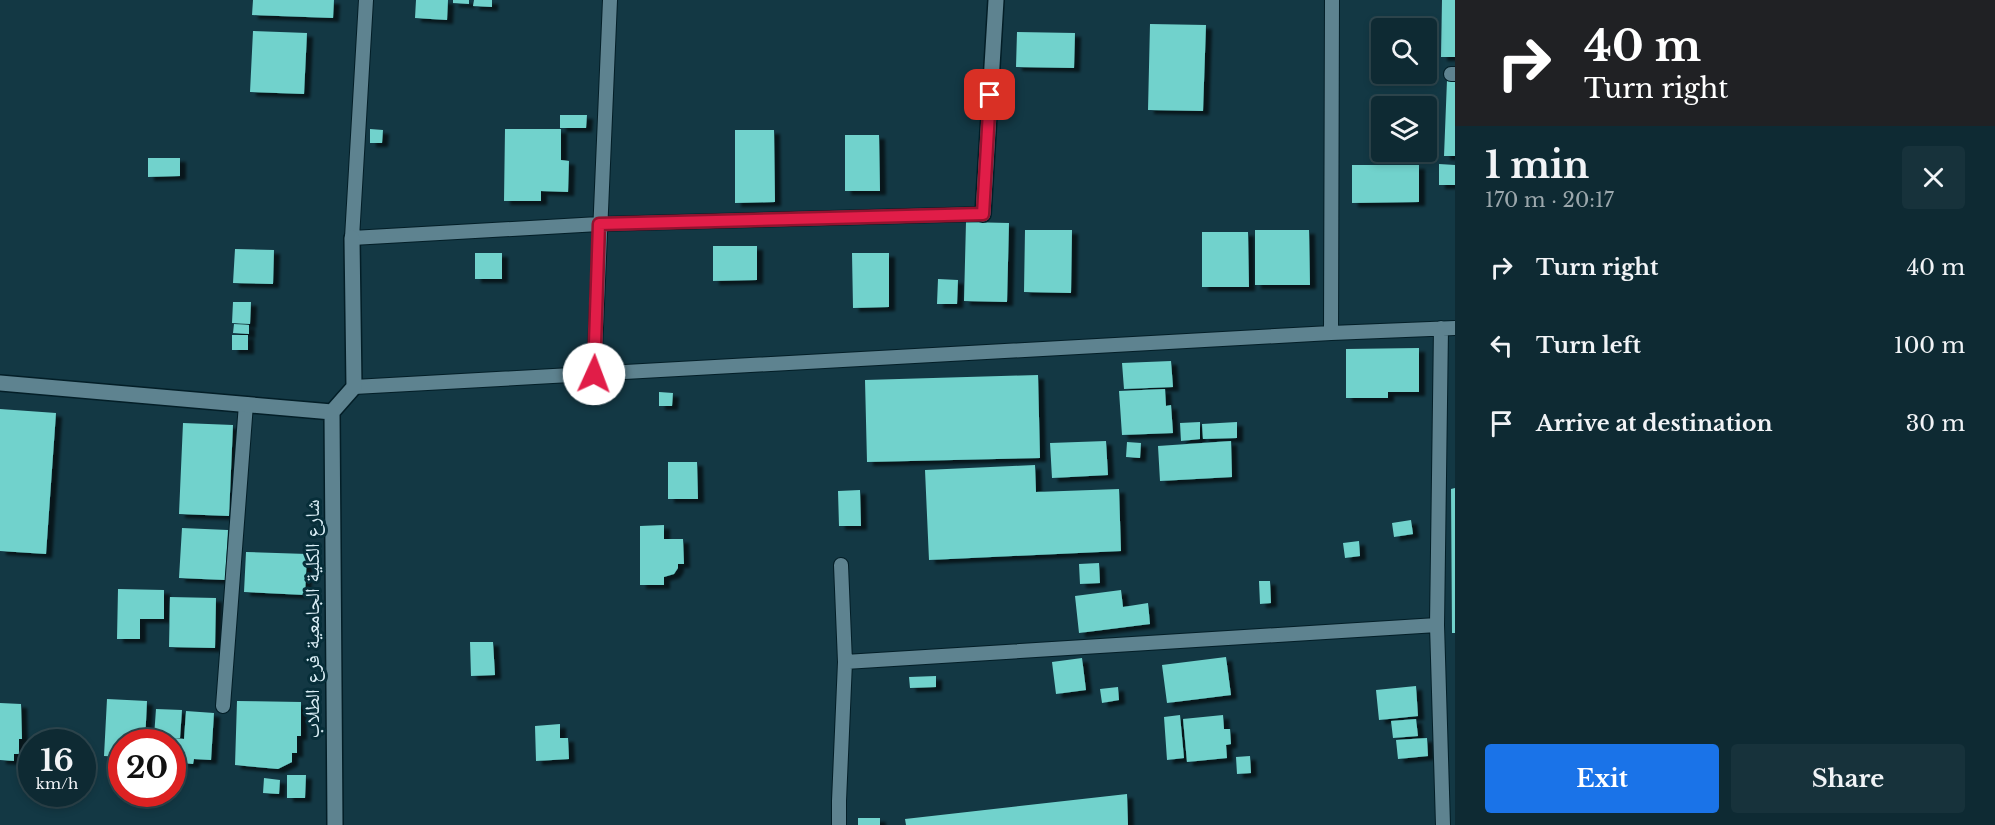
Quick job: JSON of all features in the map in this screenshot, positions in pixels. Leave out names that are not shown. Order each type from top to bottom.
[{"type":"street","points":[[983,214],[996,0]]},
{"type":"street","points":[[0,383],[332,412],[354,387],[352,238]]},
{"type":"street","name":"شارع الكلية الجامعية فرع الطلاب","points":[[332,412],[335,825]]},
{"type":"lane","points":[[366,0],[352,238],[599,224],[983,214]]},
{"type":"lane","points":[[594,374],[610,0]]},
{"type":"lane","points":[[1331,333],[1332,0]]},
{"type":"lane","points":[[354,387],[1448,328],[1437,625],[1443,825]]},
{"type":"lane","points":[[224,706],[246,404]]},
{"type":"lane","points":[[839,825],[845,662],[841,565]]},
{"type":"lane","points":[[845,662],[1437,625]]},
{"type":"building","points":[[253,0],[334,0],[333,18],[252,15]]},
{"type":"building","points":[[416,0],[448,0],[447,20],[415,18]]},
{"type":"building","points":[[453,0],[469,0],[469,4],[453,3]]},
{"type":"building","points":[[474,0],[492,0],[492,7],[473,6]]},
{"type":"building","points":[[1442,0],[1455,0],[1455,57],[1441,57]]},
{"type":"building","points":[[1150,24],[1206,25],[1203,111],[1148,110]]},
{"type":"building","points":[[253,31],[307,33],[304,94],[250,92]]},
{"type":"building","points":[[1017,32],[1075,33],[1074,68],[1016,67]]},
{"type":"building","points":[[1447,80],[1455,80],[1455,156],[1444,156]]},
{"type":"building","points":[[560,115],[587,115],[586,128],[560,128]]},
{"type":"building","points":[[370,129],[383,130],[382,143],[370,143]]},
{"type":"building","points":[[505,129],[561,129],[561,160],[569,161],[568,192],[541,191],[541,201],[504,201]]},
{"type":"building","points":[[735,130],[774,130],[775,202],[735,203]]},
{"type":"building","points":[[845,135],[879,135],[880,191],[845,191]]},
{"type":"building","points":[[148,158],[180,158],[180,176],[148,177]]},
{"type":"building","points":[[1439,164],[1455,165],[1455,185],[1439,185]]},
{"type":"building","points":[[1352,165],[1419,165],[1419,202],[1352,203]]},
{"type":"building","points":[[966,222],[1009,223],[1007,302],[964,301]]},
{"type":"building","points":[[1025,230],[1072,230],[1071,293],[1024,292]]},
{"type":"building","points":[[1255,230],[1309,230],[1310,285],[1255,285]]},
{"type":"building","points":[[1202,232],[1248,232],[1249,287],[1202,287]]},
{"type":"building","points":[[713,246],[757,246],[757,280],[713,281]]},
{"type":"building","points":[[235,249],[274,250],[273,284],[233,283]]},
{"type":"building","points":[[475,253],[502,253],[502,279],[475,279]]},
{"type":"building","points":[[852,253],[889,253],[889,307],[853,308]]},
{"type":"building","points":[[938,279],[958,280],[957,304],[937,304]]},
{"type":"building","points":[[233,302],[251,302],[250,324],[232,323]]},
{"type":"building","points":[[234,324],[249,325],[249,334],[233,333]]},
{"type":"building","points":[[232,335],[248,335],[248,350],[232,350]]},
{"type":"building","points":[[1419,348],[1419,392],[1388,392],[1388,398],[1346,398],[1346,349]]},
{"type":"building","points":[[1171,361],[1173,387],[1124,389],[1122,363]]},
{"type":"building","points":[[1038,375],[1040,458],[867,462],[865,380]]},
{"type":"building","points":[[1165,389],[1166,406],[1171,405],[1173,433],[1122,435],[1119,391]]},
{"type":"building","points":[[659,392],[673,393],[672,406],[659,406]]},
{"type":"building","points":[[0,409],[56,413],[46,554],[0,551]]},
{"type":"building","points":[[1200,422],[1200,439],[1181,441],[1180,423]]},
{"type":"building","points":[[1237,422],[1237,438],[1203,439],[1202,424]]},
{"type":"building","points":[[183,423],[233,425],[229,516],[179,514]]},
{"type":"building","points":[[1106,441],[1108,475],[1052,478],[1050,443]]},
{"type":"building","points":[[1231,441],[1232,477],[1160,481],[1158,446]]},
{"type":"building","points":[[1127,442],[1141,443],[1140,458],[1126,457]]},
{"type":"building","points":[[668,462],[697,462],[698,499],[668,499]]},
{"type":"building","points":[[1035,465],[1036,492],[1119,489],[1121,551],[929,560],[925,470]]},
{"type":"building","points":[[1455,488],[1455,633],[1452,633],[1451,489]]},
{"type":"building","points":[[860,490],[861,526],[839,526],[838,491]]},
{"type":"building","points":[[1411,520],[1413,534],[1394,537],[1392,523]]},
{"type":"building","points":[[664,525],[664,539],[683,539],[684,564],[678,564],[674,574],[664,577],[664,585],[640,585],[640,526]]},
{"type":"building","points":[[182,528],[228,530],[225,580],[179,578]]},
{"type":"building","points":[[1359,541],[1360,556],[1345,558],[1343,543]]},
{"type":"building","points":[[246,552],[307,554],[305,595],[244,592]]},
{"type":"building","points":[[1099,563],[1100,583],[1080,584],[1079,564]]},
{"type":"building","points":[[1259,581],[1270,581],[1271,603],[1260,604]]},
{"type":"building","points":[[118,589],[164,590],[164,619],[140,619],[140,639],[117,639]]},
{"type":"building","points":[[1121,590],[1123,607],[1148,603],[1150,624],[1079,633],[1075,596]]},
{"type":"building","points":[[170,597],[216,598],[215,648],[169,647]]},
{"type":"building","points":[[470,642],[493,642],[495,675],[471,676]]},
{"type":"building","points":[[1226,657],[1231,695],[1167,703],[1162,665]]},
{"type":"building","points":[[1082,658],[1086,690],[1056,694],[1052,662]]},
{"type":"building","points":[[936,676],[936,687],[910,688],[909,677]]},
{"type":"building","points":[[1416,686],[1418,716],[1379,720],[1376,690]]},
{"type":"building","points":[[1118,687],[1119,700],[1102,703],[1100,689]]},
{"type":"building","points":[[107,699],[147,701],[146,729],[108,729],[108,756],[104,756]]},
{"type":"building","points":[[237,701],[301,702],[301,736],[297,736],[297,753],[292,753],[292,762],[278,769],[235,765]]},
{"type":"building","points":[[0,703],[21,704],[22,729],[18,729],[18,754],[14,754],[14,761],[0,760]]},
{"type":"building","points":[[156,709],[182,710],[181,729],[155,729]]},
{"type":"building","points":[[186,711],[214,713],[211,760],[194,759],[193,764],[186,763]]},
{"type":"building","points":[[1180,715],[1184,758],[1167,760],[1164,717]]},
{"type":"building","points":[[1223,715],[1224,729],[1230,729],[1231,744],[1226,745],[1227,758],[1187,762],[1183,719]]},
{"type":"building","points":[[1416,719],[1418,736],[1393,738],[1391,721]]},
{"type":"building","points":[[560,724],[560,738],[568,738],[569,759],[536,761],[535,726]]},
{"type":"building","points":[[1427,738],[1428,756],[1398,759],[1396,740]]},
{"type":"building","points":[[1250,756],[1251,773],[1237,774],[1236,757]]},
{"type":"building","points":[[287,775],[306,775],[305,798],[287,798]]},
{"type":"building","points":[[264,778],[280,780],[279,794],[263,793]]},
{"type":"building","points":[[1127,794],[1128,825],[906,825],[905,819]]},
{"type":"building","points":[[858,818],[880,818],[880,825],[858,825]]},
{"type":"route","points":[[594,374],[599,224],[983,214],[990,95]]}]
